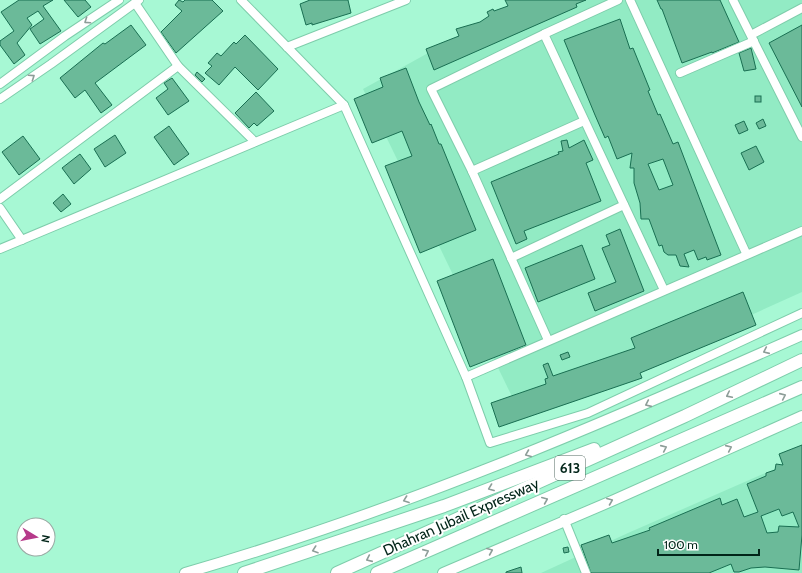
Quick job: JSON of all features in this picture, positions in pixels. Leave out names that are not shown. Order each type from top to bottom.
[{"type":"highway","name":"Dhahran Jubail Expressway","points":[[337,573],[685,416],[802,360]]},
{"type":"highway","name":"Dhahran Jubail Expressway","points":[[377,573],[802,387]]},
{"type":"highway","points":[[244,573],[444,506],[685,416]]},
{"type":"main road","points":[[185,573],[284,543],[470,477],[595,427],[802,335]]},
{"type":"main road","points":[[443,573],[454,570],[564,519],[614,500],[802,416]]},
{"type":"street","points":[[0,84],[65,36],[119,0]]},
{"type":"street","points":[[241,0],[344,105],[466,376],[490,443],[588,413],[802,313]]},
{"type":"street","points":[[287,46],[406,0]]},
{"type":"street","points":[[548,340],[472,171],[431,89],[618,0]]},
{"type":"street","points":[[630,0],[746,254]]},
{"type":"street","points":[[733,0],[802,137]]},
{"type":"street","points":[[0,99],[52,64],[137,1],[178,66],[255,142]]},
{"type":"street","points":[[680,73],[752,38],[802,8]]},
{"type":"street","points":[[544,34],[664,290]]},
{"type":"street","points":[[0,199],[178,66]]},
{"type":"street","points":[[0,249],[344,105]]},
{"type":"street","points":[[794,121],[802,117]]},
{"type":"street","points":[[472,171],[584,121]]},
{"type":"street","points":[[511,258],[624,205]]},
{"type":"street","points":[[0,208],[22,240]]},
{"type":"street","points":[[466,376],[802,231]]},
{"type":"street","points":[[564,519],[586,573]]},
{"type":"shaded area","points":[[524,0],[802,0],[802,292],[667,353],[519,411],[363,89]]},
{"type":"shaded area","points":[[802,457],[802,573],[541,573],[628,533]]},
{"type":"building","points":[[19,0],[53,0],[43,6],[61,31],[40,44],[30,29],[44,19],[38,11],[27,18],[32,25],[17,43],[25,55],[14,64],[0,45],[0,41],[14,31],[1,12]]},
{"type":"building","points":[[64,0],[85,0],[91,7],[78,17]]},
{"type":"building","points":[[179,0],[183,2],[185,0],[212,0],[223,11],[176,53],[161,32],[182,11],[175,5]]},
{"type":"building","points":[[310,0],[348,0],[351,13],[312,25],[312,23],[306,25],[300,4]]},
{"type":"building","points":[[505,0],[586,0],[576,4],[577,7],[434,70],[426,49],[459,36],[456,29],[480,22],[489,16],[487,12],[493,9],[494,11],[508,6]]},
{"type":"building","points":[[657,0],[720,0],[739,42],[682,63],[662,9]]},
{"type":"building","points":[[620,19],[630,49],[633,48],[650,90],[648,91],[658,115],[660,114],[673,144],[678,142],[721,255],[707,260],[706,257],[698,260],[694,250],[684,254],[689,267],[680,266],[676,255],[668,255],[664,252],[662,245],[659,246],[649,219],[641,219],[640,203],[634,183],[634,168],[630,168],[632,153],[617,159],[608,136],[605,138],[564,40]],"holes":[[[663,159],[673,185],[659,190],[648,164]]]},
{"type":"building","points":[[131,25],[146,45],[95,83],[112,105],[101,113],[85,90],[75,98],[60,78],[103,43],[105,44]]},
{"type":"building","points":[[802,25],[802,107],[769,43]]},
{"type":"building","points":[[245,35],[278,69],[258,90],[235,67],[219,85],[205,73],[212,66],[208,63],[217,53],[221,56],[234,42],[236,44]]},
{"type":"building","points":[[751,48],[756,69],[744,71],[739,53]]},
{"type":"building","points":[[406,68],[419,102],[430,125],[431,124],[439,144],[441,144],[476,230],[420,253],[385,166],[412,156],[402,131],[372,143],[354,99],[383,87],[380,78]]},
{"type":"building","points":[[197,72],[205,79],[202,82],[195,75]]},
{"type":"building","points":[[172,78],[189,101],[168,115],[156,98],[168,89],[164,83]]},
{"type":"building","points":[[256,92],[274,111],[257,126],[254,123],[249,128],[235,113]]},
{"type":"building","points":[[755,96],[761,96],[761,102],[755,102]]},
{"type":"building","points":[[763,119],[766,126],[759,129],[756,123]]},
{"type":"building","points":[[744,121],[748,130],[739,134],[735,125]]},
{"type":"building","points":[[169,126],[189,154],[174,165],[154,137]]},
{"type":"building","points":[[115,135],[126,153],[105,167],[94,149]]},
{"type":"building","points":[[23,136],[40,159],[19,175],[2,152]]},
{"type":"building","points":[[567,140],[569,148],[584,140],[593,160],[586,163],[601,201],[524,231],[527,239],[516,244],[491,182],[559,154],[558,152],[563,151],[561,141]]},
{"type":"building","points":[[756,146],[764,162],[749,170],[741,153]]},
{"type":"building","points":[[80,154],[91,169],[74,184],[62,168]]},
{"type":"building","points":[[63,194],[71,204],[61,212],[53,203]]},
{"type":"building","points":[[620,229],[644,291],[595,311],[588,293],[616,282],[602,248],[610,245],[606,235]]},
{"type":"building","points":[[582,245],[595,279],[538,302],[525,268]]},
{"type":"building","points":[[493,259],[526,345],[470,367],[437,281]]},
{"type":"building","points":[[743,292],[756,325],[640,373],[642,378],[499,427],[491,403],[546,384],[545,379],[548,378],[543,365],[548,363],[553,376],[635,348],[631,338]]},
{"type":"building","points":[[568,352],[570,357],[562,360],[560,355]]},
{"type":"building","points":[[802,445],[802,535],[799,570],[765,567],[751,568],[734,572],[731,564],[709,573],[591,573],[581,545],[609,535],[612,543],[650,530],[649,528],[720,498],[722,505],[737,499],[744,517],[758,512],[747,484],[766,476],[766,473],[775,470],[776,464],[783,465],[779,454]],"holes":[[[779,509],[782,516],[793,512],[799,527],[779,526],[778,532],[767,533],[761,516]]]},
{"type":"building","points":[[568,547],[569,552],[564,553],[563,548]]},
{"type":"building","points":[[521,567],[522,573],[506,573],[506,572]]}]
